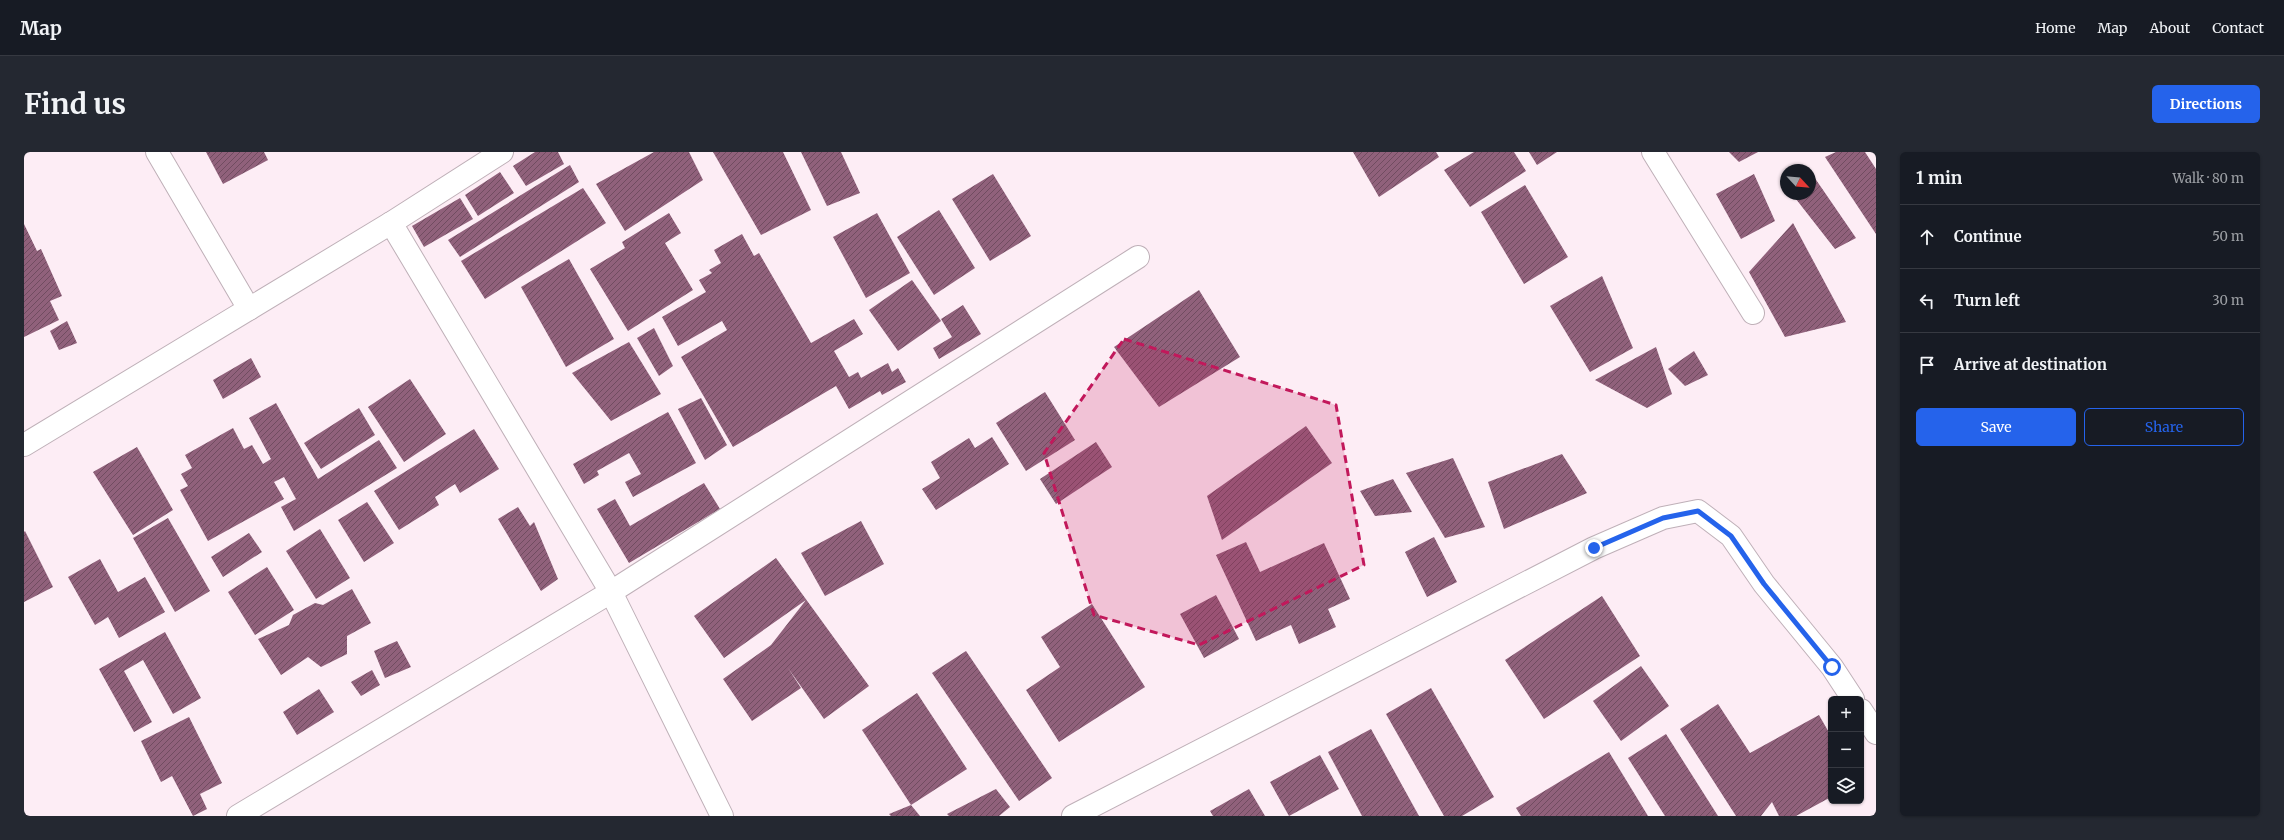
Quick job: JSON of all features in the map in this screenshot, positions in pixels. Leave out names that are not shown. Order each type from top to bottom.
[{"type":"street","points":[[157,152],[249,309]]},
{"type":"street","points":[[24,444],[391,223],[502,152]]},
{"type":"street","points":[[1653,152],[1753,313]]},
{"type":"street","points":[[391,223],[611,592],[722,816]]},
{"type":"street","points":[[238,816],[611,592],[1138,257]]},
{"type":"street","points":[[1072,816],[1594,548],[1663,518],[1698,511],[1731,536],[1764,584],[1832,667],[1852,696]]},
{"type":"street","points":[[1864,714],[1876,732]]},
{"type":"highlighted area","points":[[1124,339],[1336,405],[1364,565],[1199,645],[1094,615],[1044,453]]},
{"type":"building","points":[[206,152],[264,152],[268,160],[223,184]]},
{"type":"building","points":[[535,152],[558,152],[564,164],[526,186],[513,166]]},
{"type":"building","points":[[654,152],[689,152],[703,180],[625,231],[596,184]]},
{"type":"building","points":[[713,152],[783,152],[811,210],[761,235]]},
{"type":"building","points":[[801,152],[841,152],[860,193],[827,206]]},
{"type":"building","points":[[1353,152],[1436,152],[1439,157],[1379,197]]},
{"type":"building","points":[[1474,152],[1514,152],[1526,171],[1470,207],[1444,170]]},
{"type":"building","points":[[1529,152],[1557,152],[1537,165]]},
{"type":"building","points":[[1729,152],[1758,152],[1739,162]]},
{"type":"building","points":[[1836,152],[1865,152],[1876,169],[1876,234],[1825,157]]},
{"type":"building","points":[[570,165],[579,182],[460,257],[448,240]]},
{"type":"building","points":[[500,172],[514,193],[478,216],[465,195]]},
{"type":"building","points":[[993,174],[1031,236],[990,261],[952,199]]},
{"type":"building","points":[[1754,174],[1775,221],[1741,239],[1716,194]]},
{"type":"building","points":[[1816,180],[1856,238],[1835,249],[1797,200],[1816,200]]},
{"type":"building","points":[[1525,185],[1568,257],[1524,284],[1481,212]]},
{"type":"building","points":[[583,188],[606,223],[485,299],[461,261]]},
{"type":"building","points":[[460,198],[473,219],[424,247],[412,226]]},
{"type":"building","points":[[939,210],[975,268],[934,295],[897,237]]},
{"type":"building","points":[[669,213],[681,233],[665,243],[693,290],[628,331],[590,269],[625,248],[622,242]]},
{"type":"building","points":[[877,213],[910,273],[866,298],[833,237]]},
{"type":"building","points":[[1793,223],[1846,322],[1785,337],[1749,272]]},
{"type":"building","points":[[24,224],[37,251],[41,249],[62,296],[50,301],[59,320],[24,337]]},
{"type":"building","points":[[742,234],[754,256],[759,253],[811,343],[854,319],[863,334],[834,351],[849,377],[858,372],[861,378],[888,363],[892,372],[898,368],[906,382],[882,395],[880,391],[849,409],[836,386],[733,447],[681,357],[727,330],[722,321],[678,346],[662,317],[706,292],[699,280],[712,273],[709,270],[721,263],[714,250]]},
{"type":"building","points":[[569,259],[614,339],[566,367],[521,287]]},
{"type":"building","points":[[1602,276],[1633,348],[1590,372],[1550,306]]},
{"type":"building","points":[[912,280],[941,321],[898,351],[869,310]]},
{"type":"building","points":[[1199,290],[1240,357],[1159,407],[1114,347]]},
{"type":"building","points":[[963,305],[981,334],[939,359],[933,348],[952,337],[941,319]]},
{"type":"building","points":[[67,321],[77,343],[59,350],[50,331]]},
{"type":"building","points":[[654,328],[673,366],[659,376],[637,338]]},
{"type":"building","points":[[629,342],[661,394],[611,421],[572,373]]},
{"type":"building","points":[[1656,347],[1672,394],[1647,408],[1595,380]]},
{"type":"building","points":[[1694,351],[1708,375],[1685,386],[1668,369]]},
{"type":"building","points":[[251,358],[261,377],[223,399],[213,380]]},
{"type":"building","points":[[410,379],[446,434],[404,462],[368,407]]},
{"type":"building","points":[[1045,392],[1075,440],[1026,471],[996,423]]},
{"type":"building","points":[[701,398],[727,445],[705,460],[678,409]]},
{"type":"building","points":[[276,403],[318,479],[379,440],[397,468],[294,531],[281,507],[296,499],[284,477],[274,482],[284,499],[208,541],[180,490],[188,486],[181,474],[192,468],[185,455],[233,428],[244,449],[252,445],[263,464],[271,459],[249,418]]},
{"type":"building","points":[[359,408],[375,435],[321,469],[304,443]]},
{"type":"building","points":[[668,412],[696,463],[633,497],[625,482],[641,474],[629,453],[597,471],[599,475],[584,484],[573,464]]},
{"type":"building","points":[[1306,426],[1332,463],[1222,540],[1207,496]]},
{"type":"building","points":[[474,429],[499,469],[460,493],[455,484],[435,497],[439,505],[399,530],[374,491]]},
{"type":"building","points":[[992,437],[1009,464],[936,510],[922,489],[940,478],[931,462],[969,438],[975,448]]},
{"type":"building","points":[[1096,442],[1112,467],[1056,504],[1040,479]]},
{"type":"building","points":[[137,447],[173,510],[133,535],[93,472]]},
{"type":"building","points":[[1562,454],[1587,493],[1504,529],[1488,482]]},
{"type":"building","points":[[1453,458],[1485,527],[1445,538],[1406,473]]},
{"type":"building","points":[[1393,479],[1412,512],[1375,516],[1360,491]]},
{"type":"building","points":[[704,483],[720,509],[629,563],[597,509],[615,499],[630,526]]},
{"type":"building","points":[[367,502],[394,543],[364,562],[338,520]]},
{"type":"building","points":[[518,507],[530,526],[534,522],[558,579],[541,591],[498,519]]},
{"type":"building","points":[[168,518],[210,591],[175,612],[133,538]]},
{"type":"building","points":[[861,521],[884,564],[825,596],[801,553]]},
{"type":"building","points":[[320,529],[350,578],[316,599],[286,551]]},
{"type":"building","points":[[25,531],[53,587],[24,602],[24,532]]},
{"type":"building","points":[[249,533],[262,552],[223,577],[211,557]]},
{"type":"building","points":[[1434,537],[1457,582],[1427,597],[1405,552]]},
{"type":"building","points":[[1246,542],[1260,572],[1324,543],[1350,599],[1328,609],[1336,627],[1299,644],[1291,625],[1256,641],[1216,555]]},
{"type":"building","points":[[776,558],[869,686],[824,719],[788,668],[801,688],[752,721],[723,679],[771,645],[806,600],[724,658],[694,616]]},
{"type":"building","points":[[100,559],[118,592],[145,577],[165,612],[119,638],[108,617],[95,625],[68,577]]},
{"type":"building","points":[[267,567],[294,610],[255,635],[228,592]]},
{"type":"building","points":[[352,589],[371,623],[347,636],[347,654],[321,667],[308,657],[281,675],[258,639],[289,625],[293,615],[315,603],[323,605]]},
{"type":"building","points":[[1216,595],[1239,639],[1204,658],[1180,614]]},
{"type":"building","points":[[1602,596],[1640,656],[1544,719],[1505,660]]},
{"type":"building","points":[[1092,604],[1145,687],[1059,742],[1026,690],[1060,667],[1041,637]]},
{"type":"building","points":[[165,632],[201,698],[173,714],[143,660],[124,671],[152,722],[134,732],[99,669]]},
{"type":"building","points":[[397,641],[411,667],[385,678],[374,651]]},
{"type":"building","points":[[966,651],[1052,778],[1019,801],[932,673]]},
{"type":"building","points":[[1641,666],[1669,706],[1621,741],[1593,701]]},
{"type":"building","points":[[372,670],[380,685],[361,696],[351,682]]},
{"type":"building","points":[[1431,688],[1494,797],[1462,816],[1444,816],[1386,714]]},
{"type":"building","points":[[319,689],[334,712],[297,735],[283,712]]},
{"type":"building","points":[[917,693],[967,769],[911,805],[862,730]]},
{"type":"building","points":[[1718,704],[1750,753],[1819,715],[1828,731],[1828,799],[1796,816],[1779,816],[1772,802],[1761,816],[1736,816],[1680,729]]},
{"type":"building","points":[[189,717],[222,783],[200,794],[207,809],[193,816],[172,776],[161,782],[141,741]]},
{"type":"building","points":[[1371,729],[1419,816],[1362,816],[1328,752]]},
{"type":"building","points":[[1666,734],[1718,816],[1665,816],[1628,758]]},
{"type":"building","points":[[1609,752],[1648,816],[1521,816],[1516,808]]},
{"type":"building","points":[[1320,755],[1339,789],[1289,816],[1270,782]]},
{"type":"building","points":[[996,789],[1010,807],[999,816],[949,816],[947,814]]},
{"type":"building","points":[[1249,789],[1265,816],[1213,816],[1210,811]]},
{"type":"building","points":[[911,805],[920,816],[891,816],[889,814]]},
{"type":"route","points":[[1594,548],[1663,518],[1698,511],[1731,536],[1764,584],[1832,667]]}]
